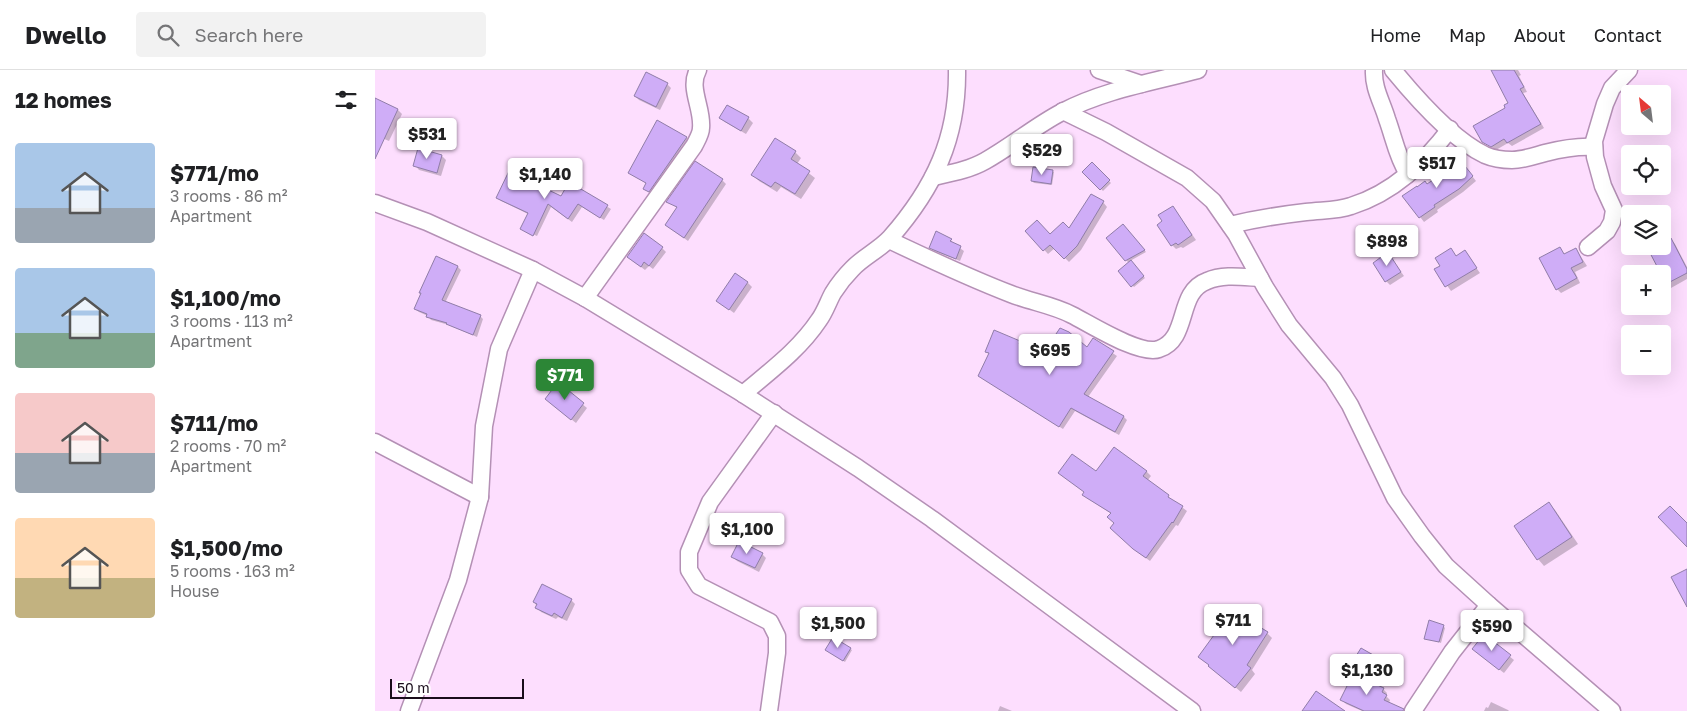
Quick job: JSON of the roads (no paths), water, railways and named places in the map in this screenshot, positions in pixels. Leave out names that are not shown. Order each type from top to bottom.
[{"type":"street","points":[[585,298],[694,146],[700,134],[701,125],[697,96],[693,84],[698,70]]},
{"type":"street","points":[[743,394],[798,347],[819,320],[833,293],[852,269],[889,240],[917,203],[933,177],[946,150],[952,127],[957,70]]},
{"type":"street","points":[[1099,70],[1141,84]]},
{"type":"street","points":[[933,177],[957,172],[984,162],[1042,123],[1063,111],[1097,97],[1198,70]]},
{"type":"street","points":[[1374,70],[1375,88],[1384,108],[1400,158],[1408,174]]},
{"type":"street","points":[[1393,70],[1406,86],[1450,129],[1474,149],[1488,156],[1511,160],[1565,148],[1594,147]]},
{"type":"street","points":[[1588,247],[1607,231],[1612,222],[1614,210],[1603,186],[1594,141],[1612,88],[1629,70]]},
{"type":"street","points":[[1063,111],[1107,132],[1187,178],[1213,201],[1230,225],[1289,325],[1333,378],[1350,406],[1395,498],[1446,566],[1612,711]]},
{"type":"street","points":[[1230,225],[1258,218],[1350,206],[1375,197],[1391,188],[1432,153],[1450,129]]},
{"type":"street","points":[[375,203],[427,222],[533,270],[585,298],[774,413],[931,519],[1193,711]]},
{"type":"street","points":[[889,240],[1012,295],[1070,314],[1101,331],[1149,350],[1158,350],[1175,338],[1186,304],[1201,284],[1222,277],[1260,278]]},
{"type":"street","points":[[409,711],[458,580],[480,497],[484,426],[499,349],[533,270]]},
{"type":"street","points":[[769,711],[777,653],[777,636],[774,629],[770,622],[699,586],[689,570],[689,552],[711,502],[774,413]]},
{"type":"street","points":[[375,442],[480,497]]},
{"type":"street","points":[[1413,711],[1452,652],[1489,605]]}]
